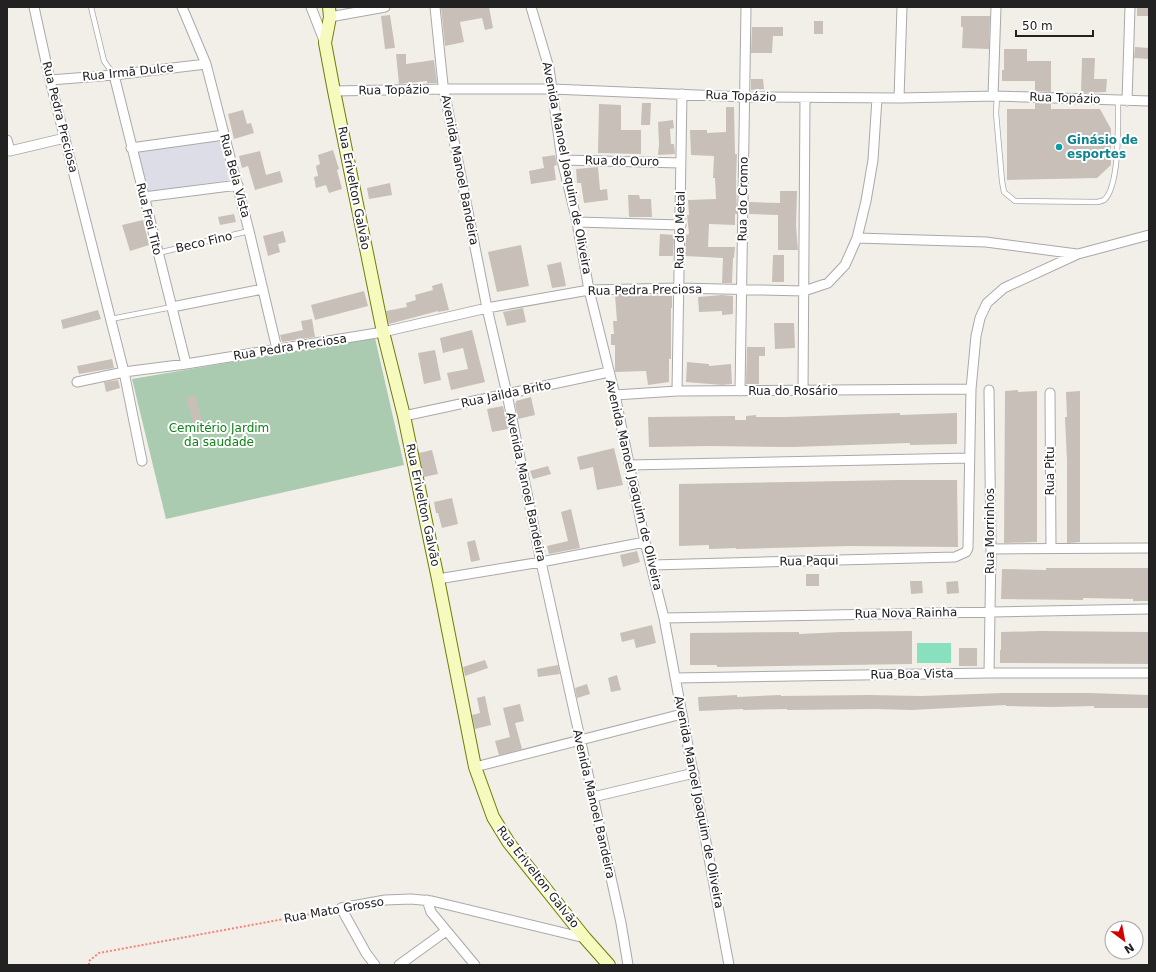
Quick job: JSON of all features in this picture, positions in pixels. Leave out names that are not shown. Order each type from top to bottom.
[{"type":"main road","name":"Rua Erivelton Galvão","points":[[330,12],[325,43],[334,91],[383,332],[404,416],[438,579],[475,767],[493,817],[509,843],[585,938],[609,965]]},
{"type":"street","name":"Rua Pedra Preciosa","points":[[34,7],[64,138],[124,372],[186,364],[383,332],[487,308],[589,290],[679,288],[804,291],[828,283],[845,265],[857,238]]},
{"type":"street","name":"Rua Bela Vista","points":[[182,7],[206,64],[238,186],[277,349]]},
{"type":"street","points":[[311,7],[325,43]]},
{"type":"street","points":[[330,12],[384,7]]},
{"type":"street","name":"Avenida Manoel Bandeira","points":[[435,7],[444,89],[487,308],[507,394],[541,562],[621,923],[628,965]]},
{"type":"street","name":"Avenida Manoel Joaquim de Oliveira","points":[[531,7],[549,68],[562,160],[577,222],[589,290],[615,395],[646,542],[664,618],[729,965]]},
{"type":"street","name":"Rua do Cromo","points":[[740,391],[746,7]]},
{"type":"street","points":[[899,98],[902,7]]},
{"type":"street","points":[[995,96],[996,7]]},
{"type":"street","points":[[1122,101],[1130,7]]},
{"type":"street","name":"Rua Irmã Dulce","points":[[50,80],[206,64]]},
{"type":"street","name":"Rua Frei Tito","points":[[114,74],[131,148],[186,364]]},
{"type":"street","name":"Rua Topázio","points":[[334,91],[552,89],[745,97],[899,98],[995,96],[1149,101]]},
{"type":"street","name":"Rua do Metal","points":[[678,391],[682,94]]},
{"type":"street","points":[[803,391],[805,98]]},
{"type":"street","points":[[877,98],[873,160],[866,201],[857,238],[986,242],[1078,254]]},
{"type":"street","points":[[131,148],[224,135]]},
{"type":"street","points":[[7,140],[10,151],[64,138]]},
{"type":"street","name":"Rua do Ouro","points":[[562,160],[681,162]]},
{"type":"street","points":[[144,197],[238,186]]},
{"type":"street","points":[[577,222],[681,225]]},
{"type":"street","points":[[630,465],[969,458],[971,389],[976,336],[980,318],[988,303],[1004,288],[1078,254],[1149,234]]},
{"type":"street","points":[[172,307],[263,289]]},
{"type":"street","points":[[77,382],[124,372],[142,461]]},
{"type":"street","name":"Rua Jailda Brito","points":[[404,416],[609,372]]},
{"type":"street","name":"Rua do Rosário","points":[[615,395],[678,391],[971,389]]},
{"type":"street","name":"Rua Morrinhos","points":[[989,390],[991,549],[989,673]]},
{"type":"street","name":"Rua Pitu","points":[[1050,393],[1051,548]]},
{"type":"street","name":"Rua Paqui","points":[[652,565],[955,557],[966,552],[968,548],[969,458]]},
{"type":"street","points":[[438,579],[541,562],[646,542]]},
{"type":"street","points":[[991,549],[1149,548]]},
{"type":"street","name":"Rua Nova Rainha","points":[[664,618],[1149,609]]},
{"type":"street","name":"Rua Boa Vista","points":[[675,678],[989,673],[1149,673]]},
{"type":"street","points":[[475,767],[682,714]]},
{"type":"street","points":[[593,797],[694,773]]},
{"type":"street","name":"Rua Mato Grosso","points":[[341,908],[385,900],[427,900],[585,938]]},
{"type":"street","points":[[427,900],[431,912],[475,965]]},
{"type":"street","points":[[341,908],[366,953],[375,965]]},
{"type":"street","points":[[399,965],[446,931]]},
{"type":"lane","points":[[91,7],[104,61],[114,74]]},
{"type":"lane","points":[[995,96],[1004,192],[1015,201],[1098,202],[1104,200],[1108,194],[1114,177],[1122,101]]},
{"type":"lane","name":"Beco Fino","points":[[158,253],[249,231]]},
{"type":"lane","points":[[111,319],[172,307]]},
{"type":"path","name":"Rua Mato Grosso","points":[[89,965],[89,961],[99,953],[341,908]]},
{"type":"green space","name":"Cemitério Jardim da saudade","points":[[375,338],[404,465],[166,519],[132,379]]},
{"type":"green space","points":[[917,643],[951,643],[951,663],[917,663]]},
{"type":"shaded area","points":[[220,141],[229,180],[148,192],[138,155],[140,152]]},
{"type":"building","points":[[441,7],[489,7],[493,28],[485,30],[482,18],[460,22],[464,42],[445,46]]},
{"type":"building","points":[[1137,7],[1149,7],[1149,16],[1137,16]]},
{"type":"building","points":[[390,15],[395,48],[385,49],[381,16]]},
{"type":"building","points":[[961,16],[990,16],[989,49],[962,48],[963,27],[961,27]]},
{"type":"building","points":[[814,21],[823,21],[823,34],[814,34]]},
{"type":"building","points":[[752,27],[783,27],[783,36],[773,36],[772,53],[751,53]]},
{"type":"building","points":[[1135,47],[1149,48],[1149,59],[1134,58]]},
{"type":"building","points":[[1004,49],[1027,49],[1027,61],[1051,61],[1051,92],[1035,91],[1035,81],[1002,81],[1002,70],[1004,70]]},
{"type":"building","points":[[396,54],[406,54],[406,64],[434,60],[437,83],[427,83],[427,81],[399,84]]},
{"type":"building","points":[[1082,58],[1095,58],[1094,79],[1107,79],[1106,92],[1081,93]]},
{"type":"building","points":[[751,79],[763,79],[764,89],[751,90]]},
{"type":"building","points":[[642,103],[651,103],[650,125],[641,125]]},
{"type":"building","name":"Ginásio de esportes","points":[[1035,103],[1051,104],[1051,109],[1100,109],[1111,129],[1111,165],[1097,178],[1007,180],[1007,109],[1035,109]]},
{"type":"building","points":[[599,104],[621,105],[621,130],[641,130],[641,154],[598,153]]},
{"type":"building","points":[[726,107],[734,107],[735,154],[737,154],[737,214],[735,214],[735,225],[709,224],[708,247],[735,247],[732,283],[722,283],[723,258],[685,256],[686,235],[689,234],[687,215],[689,215],[688,200],[716,199],[715,178],[713,178],[714,156],[691,155],[690,130],[707,130],[707,133],[726,132]]},
{"type":"building","points":[[243,110],[247,124],[251,123],[254,133],[234,139],[228,114]]},
{"type":"building","points":[[673,120],[674,128],[670,129],[671,144],[674,144],[675,154],[658,155],[658,122]]},
{"type":"building","points":[[333,150],[339,169],[337,170],[342,189],[329,193],[326,185],[316,188],[314,177],[318,176],[316,166],[320,164],[318,155]]},
{"type":"building","points":[[260,151],[266,175],[280,171],[283,182],[255,190],[248,166],[242,168],[239,156]]},
{"type":"building","points":[[555,155],[557,165],[554,166],[556,180],[531,184],[529,171],[544,168],[542,157]]},
{"type":"building","points":[[598,167],[600,190],[607,189],[608,200],[584,203],[581,183],[577,183],[576,169]]},
{"type":"building","points":[[390,183],[392,195],[369,199],[367,188]]},
{"type":"building","points":[[780,191],[797,191],[796,226],[798,250],[778,250],[778,215],[749,214],[749,202],[780,203]]},
{"type":"building","points":[[628,195],[639,195],[640,199],[651,199],[652,217],[629,217]]},
{"type":"building","points":[[234,214],[236,222],[220,225],[218,217]]},
{"type":"building","points":[[143,220],[149,245],[130,251],[122,225]]},
{"type":"building","points":[[283,231],[286,242],[278,244],[280,252],[268,256],[263,236]]},
{"type":"building","points":[[660,234],[674,235],[673,256],[659,256]]},
{"type":"building","points":[[521,245],[529,286],[497,292],[488,252]]},
{"type":"building","points":[[773,255],[784,255],[784,282],[772,282]]},
{"type":"building","points":[[561,262],[566,286],[552,288],[547,265]]},
{"type":"building","points":[[442,283],[449,310],[438,311],[389,324],[386,311],[407,307],[406,303],[416,300],[415,295],[433,290],[432,286]]},
{"type":"building","points":[[364,291],[368,306],[315,320],[311,305]]},
{"type":"building","points":[[615,295],[672,296],[669,382],[648,385],[646,371],[615,372],[615,345],[611,345],[611,334],[614,334],[613,321],[617,321]]},
{"type":"building","points":[[722,295],[733,296],[733,314],[722,315],[722,311],[699,312],[698,297]]},
{"type":"building","points":[[523,308],[526,322],[507,326],[503,312]]},
{"type":"building","points":[[98,310],[101,319],[63,329],[61,320]]},
{"type":"building","points":[[312,319],[315,337],[282,342],[280,335],[303,330],[301,321]]},
{"type":"building","points":[[774,323],[794,323],[795,348],[775,349]]},
{"type":"building","points":[[472,330],[485,382],[451,390],[447,373],[468,369],[463,348],[443,353],[440,338]]},
{"type":"building","points":[[747,347],[765,347],[765,356],[759,356],[759,384],[746,384]]},
{"type":"building","points":[[435,350],[441,380],[424,384],[418,353]]},
{"type":"building","points":[[112,359],[114,368],[79,374],[77,366]]},
{"type":"building","points":[[687,362],[709,364],[709,366],[731,364],[732,384],[722,385],[686,382]]},
{"type":"building","points":[[118,380],[120,388],[106,392],[104,382]]},
{"type":"building","points":[[1018,390],[1018,392],[1037,391],[1037,542],[1004,543],[1005,391]]},
{"type":"building","points":[[1080,391],[1080,542],[1067,543],[1066,392]]},
{"type":"building","points":[[195,395],[202,420],[193,422],[186,398]]},
{"type":"building","points":[[531,397],[535,415],[518,419],[515,403],[516,401]]},
{"type":"building","points":[[503,406],[508,429],[492,432],[487,409]]},
{"type":"building","points":[[900,413],[900,415],[957,413],[957,444],[910,445],[910,443],[793,447],[649,447],[648,417],[735,416],[735,420],[746,420],[746,416],[756,415],[756,417],[786,417]]},
{"type":"building","points":[[614,448],[623,485],[597,490],[593,467],[580,470],[577,457]]},
{"type":"building","points":[[432,450],[438,474],[424,477],[419,453]]},
{"type":"building","points":[[548,466],[551,474],[533,479],[530,471]]},
{"type":"building","points":[[957,480],[958,547],[850,546],[709,549],[709,545],[679,546],[679,484]]},
{"type":"building","points":[[452,498],[458,524],[442,528],[438,513],[436,513],[434,502]]},
{"type":"building","points":[[571,509],[580,548],[549,554],[547,546],[568,541],[561,512]]},
{"type":"building","points":[[475,540],[480,560],[471,562],[467,542]]},
{"type":"building","points":[[637,551],[640,562],[623,567],[620,555]]},
{"type":"building","points":[[1046,568],[1149,568],[1149,601],[1133,601],[1133,599],[1083,598],[1083,600],[1001,599],[1002,569],[1046,570]]},
{"type":"building","points":[[806,574],[819,574],[819,586],[806,586]]},
{"type":"building","points":[[910,581],[922,581],[923,593],[911,594]]},
{"type":"building","points":[[958,581],[959,593],[947,594],[946,582]]},
{"type":"building","points":[[652,625],[656,643],[636,648],[634,639],[622,642],[620,633]]},
{"type":"building","points":[[912,631],[912,664],[717,667],[717,665],[690,665],[690,633],[799,632],[799,634]]},
{"type":"building","points":[[1001,632],[1149,632],[1149,664],[1000,663]]},
{"type":"building","points":[[959,648],[977,648],[977,666],[959,666]]},
{"type":"building","points":[[485,660],[488,668],[465,676],[463,667]]},
{"type":"building","points":[[558,665],[560,674],[538,677],[537,669]]},
{"type":"building","points":[[617,675],[621,690],[611,692],[608,678]]},
{"type":"building","points":[[587,684],[590,694],[577,698],[575,688]]},
{"type":"building","points":[[1003,693],[1149,695],[1149,708],[1006,705],[912,710],[743,709],[699,711],[698,697],[737,695],[737,697],[781,695],[921,696]]},
{"type":"building","points":[[485,696],[491,725],[475,729],[472,715],[480,713],[477,698]]},
{"type":"building","points":[[520,704],[524,721],[515,723],[522,749],[499,755],[495,741],[510,737],[503,708]]},
{"type":"place","name":"Ginásio de esportes","points":[[1059,147]]}]
